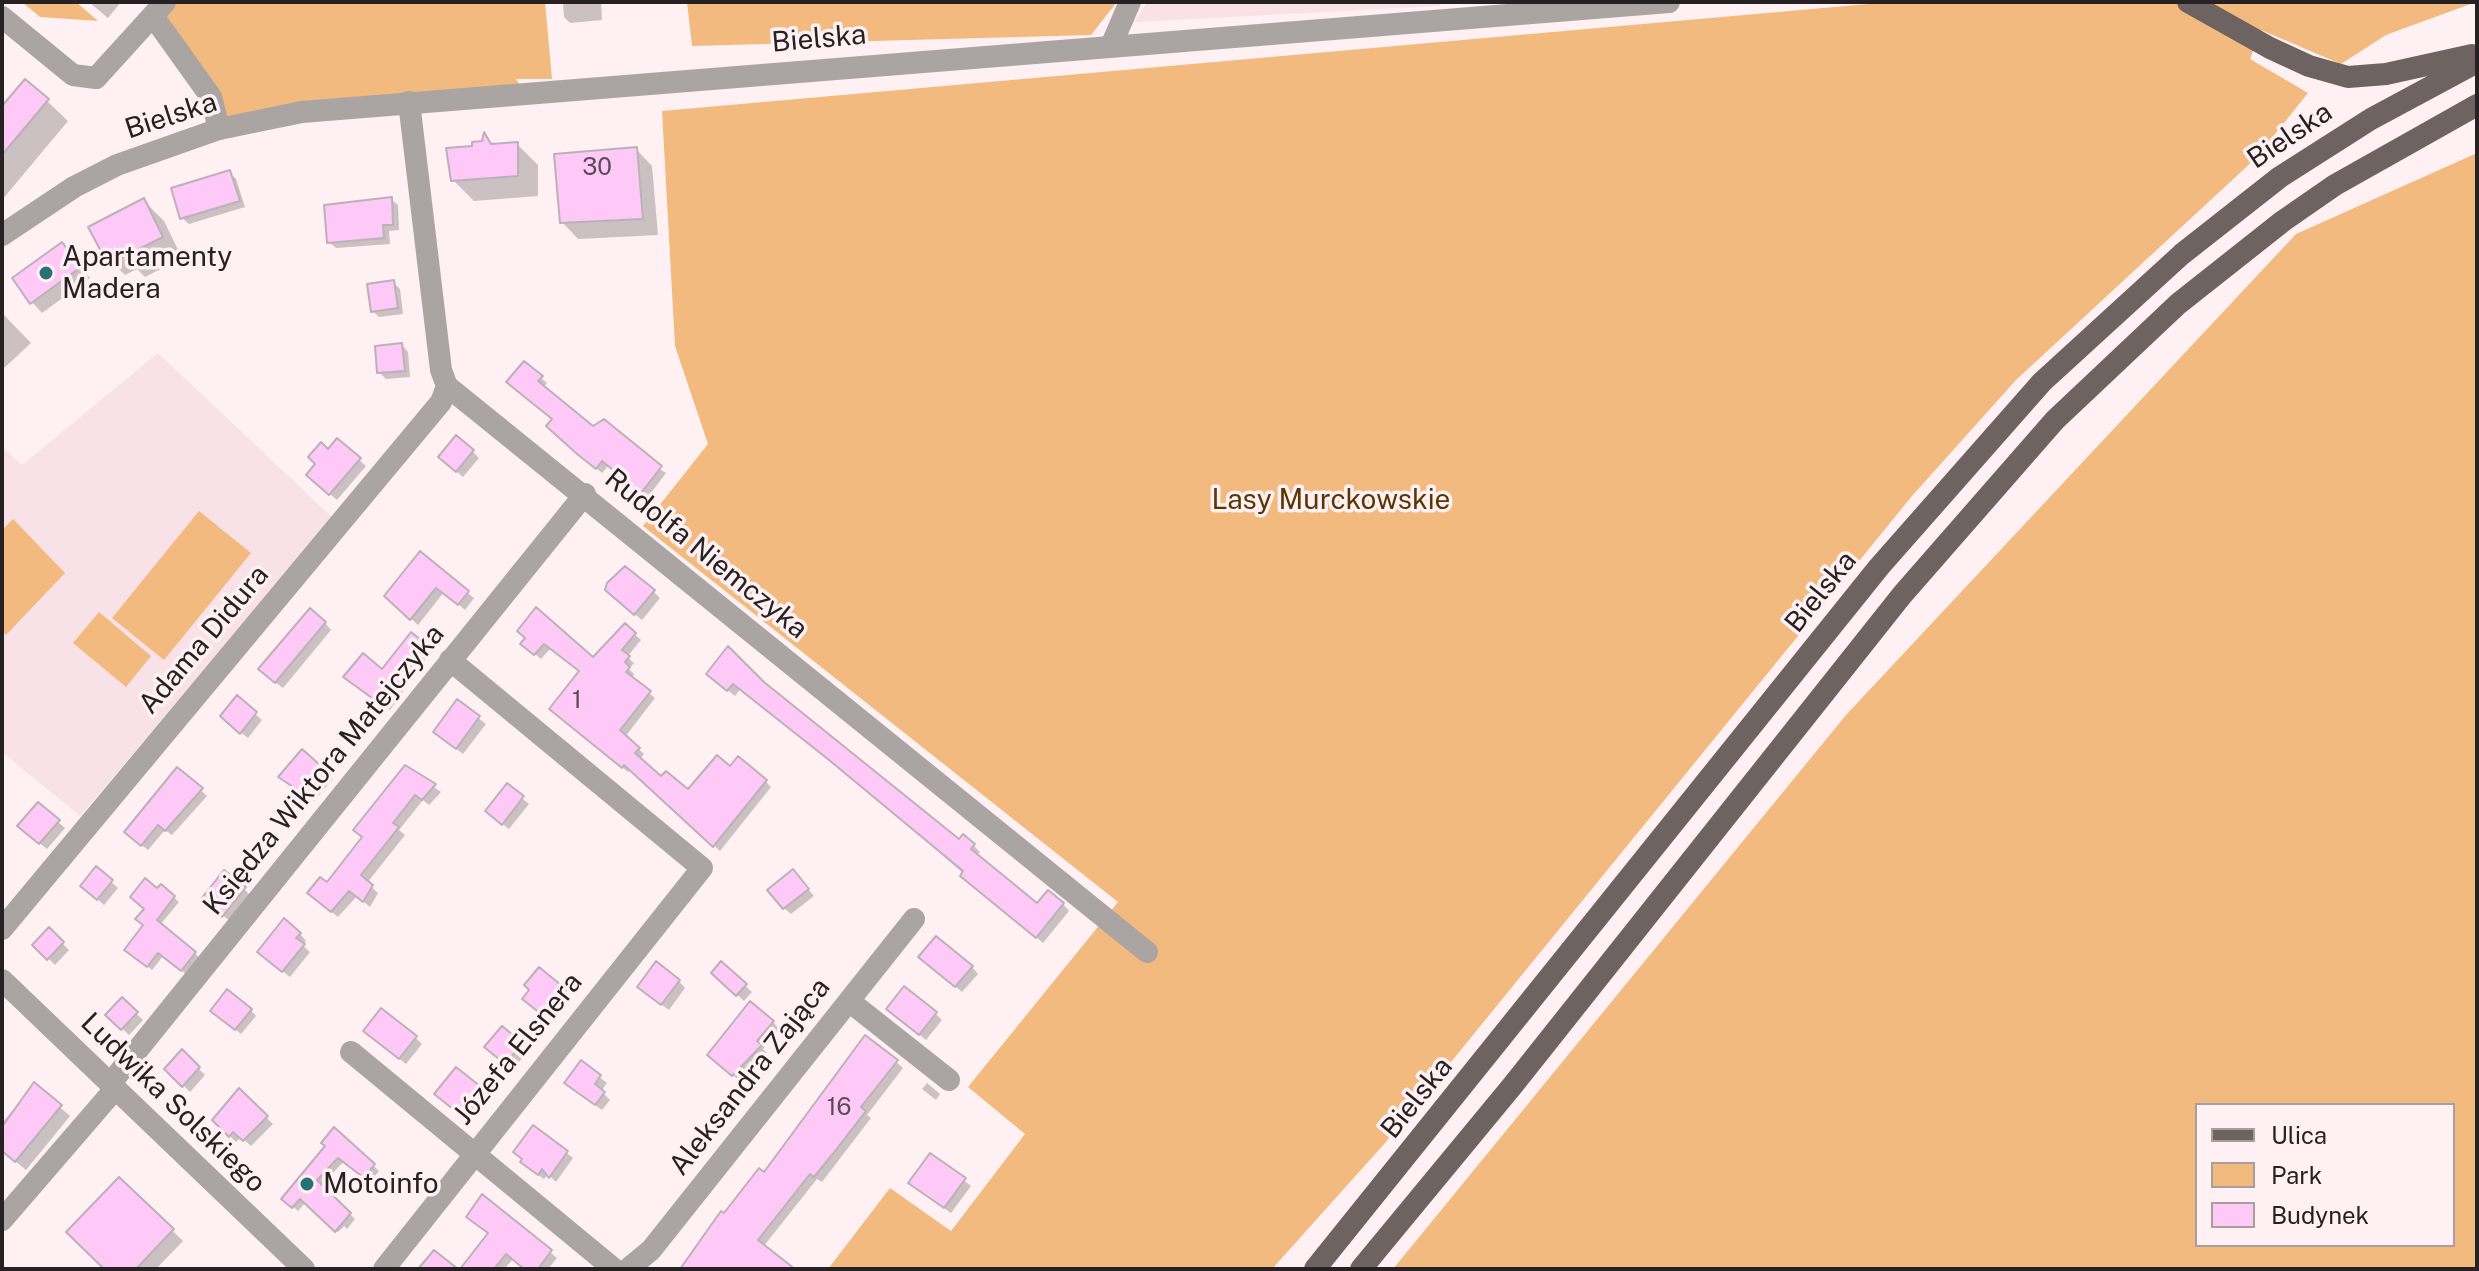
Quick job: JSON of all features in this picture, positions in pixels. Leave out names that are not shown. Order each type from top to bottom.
[{"type":"main road","points":[[2188,2],[2296,60],[2348,77],[2386,74],[2477,54]]},
{"type":"main road","name":"Bielska","points":[[1315,1269],[1888,557],[2042,382],[2182,254],[2280,177],[2371,119],[2477,62]]},
{"type":"main road","points":[[1361,1269],[1513,1085],[1902,595],[2055,420],[2178,304],[2283,221],[2335,185],[2475,106]]},
{"type":"street","points":[[1111,46],[1130,2]]},
{"type":"street","name":"Bielska","points":[[2,235],[33,212],[117,165],[219,129],[302,112],[1669,2]]},
{"type":"street","points":[[2,17],[73,75],[96,78],[159,9],[211,97],[219,129]]},
{"type":"street","points":[[409,102],[441,370],[447,386]]},
{"type":"street","name":"Rudolfa Niemczyka","points":[[447,386],[585,494],[1147,952]]},
{"type":"street","name":"Adama Didura","points":[[2,929],[441,402],[447,386]]},
{"type":"street","name":"Księdza Wiktora Matejczyka","points":[[2,1220],[113,1087],[585,494]]},
{"type":"street","name":"Józefa Elsnera","points":[[384,1269],[702,868],[450,660]]},
{"type":"street","name":"Aleksandra Zająca","points":[[628,1269],[651,1250],[914,919]]},
{"type":"street","name":"Ludwika Solskiego","points":[[2,980],[304,1269]]},
{"type":"street","points":[[849,1001],[949,1080]]},
{"type":"street","points":[[351,1052],[614,1269]]},
{"type":"shaded area","points":[[1147,2],[1443,2],[1439,6],[1134,22]]},
{"type":"shaded area","points":[[158,353],[333,518],[80,816],[2,752],[2,446],[22,465]]},
{"type":"green space","points":[[22,2],[76,2],[98,21],[40,17]]},
{"type":"green space","points":[[165,2],[545,2],[552,79],[516,79],[526,93],[219,129],[153,16]]},
{"type":"green space","points":[[687,2],[1117,2],[1091,35],[692,46]]},
{"type":"green space","name":"Lasy Murckowskie","points":[[1891,2],[2476,2],[2386,35],[2341,64],[2261,30],[2250,59],[2308,93],[2255,159],[2016,380],[1912,496],[1385,1143],[1272,1269],[828,1269],[890,1188],[951,1231],[1025,1134],[968,1087],[1118,902],[643,526],[708,444],[675,346],[662,111]]},
{"type":"green space","points":[[2477,153],[2477,1269],[1393,1269],[1846,715],[2296,234]]},
{"type":"green space","points":[[199,511],[251,553],[164,660],[112,618]]},
{"type":"green space","points":[[13,519],[65,573],[6,635],[2,631],[2,530]]},
{"type":"green space","points":[[99,612],[151,656],[126,687],[73,643]]},
{"type":"building","points":[[25,79],[49,99],[2,155],[2,106]]},
{"type":"building","points":[[484,132],[491,144],[518,142],[518,176],[451,181],[446,148],[472,146],[472,142],[482,141]]},
{"type":"building","points":[[637,147],[643,219],[560,223],[554,154]]},
{"type":"building","points":[[230,170],[240,201],[180,219],[171,188]]},
{"type":"building","points":[[392,197],[393,225],[383,225],[384,238],[327,243],[324,205]]},
{"type":"building","points":[[144,198],[163,237],[123,257],[118,248],[103,255],[88,227]]},
{"type":"building","name":"Apartamenty Madera","points":[[62,242],[81,267],[30,304],[12,278]]},
{"type":"building","points":[[394,280],[398,308],[371,312],[367,284]]},
{"type":"building","points":[[402,343],[405,371],[377,373],[375,346]]},
{"type":"building","points":[[524,361],[543,376],[538,381],[593,426],[604,419],[662,466],[641,493],[602,461],[596,469],[577,454],[546,426],[552,419],[506,382]]},
{"type":"building","points":[[456,435],[474,450],[456,472],[438,457]]},
{"type":"building","points":[[337,438],[361,458],[329,495],[306,475],[315,464],[308,457],[321,442],[328,449]]},
{"type":"building","points":[[420,551],[469,591],[458,605],[436,588],[410,620],[384,596]]},
{"type":"building","points":[[625,566],[655,590],[634,615],[605,590],[607,583]]},
{"type":"building","points":[[536,607],[593,657],[625,623],[636,633],[622,650],[630,656],[625,662],[630,667],[626,672],[651,691],[620,730],[640,748],[635,753],[661,776],[666,771],[688,789],[717,755],[730,766],[738,756],[767,780],[713,847],[624,765],[622,768],[549,709],[579,671],[544,644],[534,655],[520,644],[525,638],[517,631]]},
{"type":"building","points":[[310,608],[326,622],[275,683],[258,669]]},
{"type":"building","points":[[411,632],[426,644],[383,706],[343,677],[363,653],[382,669]]},
{"type":"building","points":[[728,646],[764,682],[959,839],[963,834],[975,844],[971,849],[1037,903],[1048,890],[1064,903],[1036,938],[960,876],[963,871],[829,760],[733,684],[727,691],[706,674]]},
{"type":"building","points":[[237,695],[257,712],[240,734],[220,716]]},
{"type":"building","points":[[457,699],[480,716],[456,749],[433,732]]},
{"type":"building","points":[[302,749],[328,772],[307,796],[278,777]]},
{"type":"building","points":[[405,765],[436,784],[422,800],[415,795],[393,823],[399,827],[361,875],[373,885],[363,902],[349,891],[331,912],[307,893],[320,877],[327,882],[362,837],[353,830]]},
{"type":"building","points":[[177,767],[203,788],[165,831],[158,825],[141,846],[124,832]]},
{"type":"building","points":[[507,783],[524,796],[502,825],[485,811]]},
{"type":"building","points":[[38,802],[60,820],[39,844],[17,826]]},
{"type":"building","points":[[96,866],[113,880],[97,900],[80,886]]},
{"type":"building","points":[[793,869],[809,889],[783,909],[767,890]]},
{"type":"building","points":[[224,870],[246,887],[222,917],[201,899]]},
{"type":"building","points":[[145,878],[157,888],[161,884],[175,896],[157,920],[196,952],[181,971],[158,953],[147,967],[124,950],[143,925],[135,919],[144,909],[130,897]]},
{"type":"building","points":[[284,918],[301,933],[296,938],[305,944],[282,972],[257,952]]},
{"type":"building","points":[[49,927],[64,942],[47,960],[32,945]]},
{"type":"building","points":[[936,936],[973,966],[955,987],[918,957]]},
{"type":"building","points":[[656,961],[680,980],[661,1005],[637,987]]},
{"type":"building","points":[[721,961],[747,984],[736,996],[711,973]]},
{"type":"building","points":[[539,967],[567,990],[551,1009],[548,1006],[541,1014],[522,999],[529,990],[524,985]]},
{"type":"building","points":[[904,986],[937,1012],[919,1035],[886,1009]]},
{"type":"building","points":[[227,989],[252,1009],[235,1030],[210,1011]]},
{"type":"building","points":[[122,997],[138,1012],[121,1030],[105,1015]]},
{"type":"building","points":[[750,1001],[774,1021],[757,1041],[762,1045],[732,1076],[707,1055]]},
{"type":"building","points":[[381,1008],[417,1036],[399,1059],[363,1031]]},
{"type":"building","points":[[502,1026],[523,1043],[505,1064],[484,1047]]},
{"type":"building","points":[[865,1035],[898,1060],[861,1107],[866,1111],[832,1155],[814,1177],[810,1174],[758,1240],[795,1269],[680,1269],[721,1211],[724,1213],[759,1168],[764,1172]]},
{"type":"building","points":[[182,1049],[200,1067],[182,1087],[164,1069]]},
{"type":"building","points":[[581,1060],[601,1075],[595,1084],[605,1092],[595,1105],[564,1083]]},
{"type":"building","points":[[456,1067],[485,1090],[463,1117],[434,1094]]},
{"type":"building","points":[[34,1082],[62,1105],[15,1162],[2,1151],[2,1127]]},
{"type":"building","points":[[239,1088],[268,1116],[243,1141],[233,1132],[229,1137],[212,1120]]},
{"type":"building","points":[[533,1125],[568,1151],[549,1178],[542,1169],[538,1175],[520,1162],[522,1159],[513,1152]]},
{"type":"building","points":[[334,1127],[375,1164],[364,1178],[338,1158],[317,1180],[351,1213],[335,1232],[300,1199],[292,1208],[281,1199],[325,1146],[321,1143]]},
{"type":"building","points":[[930,1153],[966,1178],[944,1208],[908,1183]]},
{"type":"building","points":[[119,1177],[174,1229],[136,1269],[104,1269],[66,1232]]},
{"type":"building","points":[[482,1194],[552,1250],[538,1269],[524,1269],[506,1254],[494,1269],[460,1269],[488,1233],[466,1217]]},
{"type":"building","points":[[434,1250],[458,1269],[418,1269]]},
{"type":"place","name":"Apartamenty Madera","points":[[46,273]]},
{"type":"place","name":"Motoinfo","points":[[307,1184]]}]
